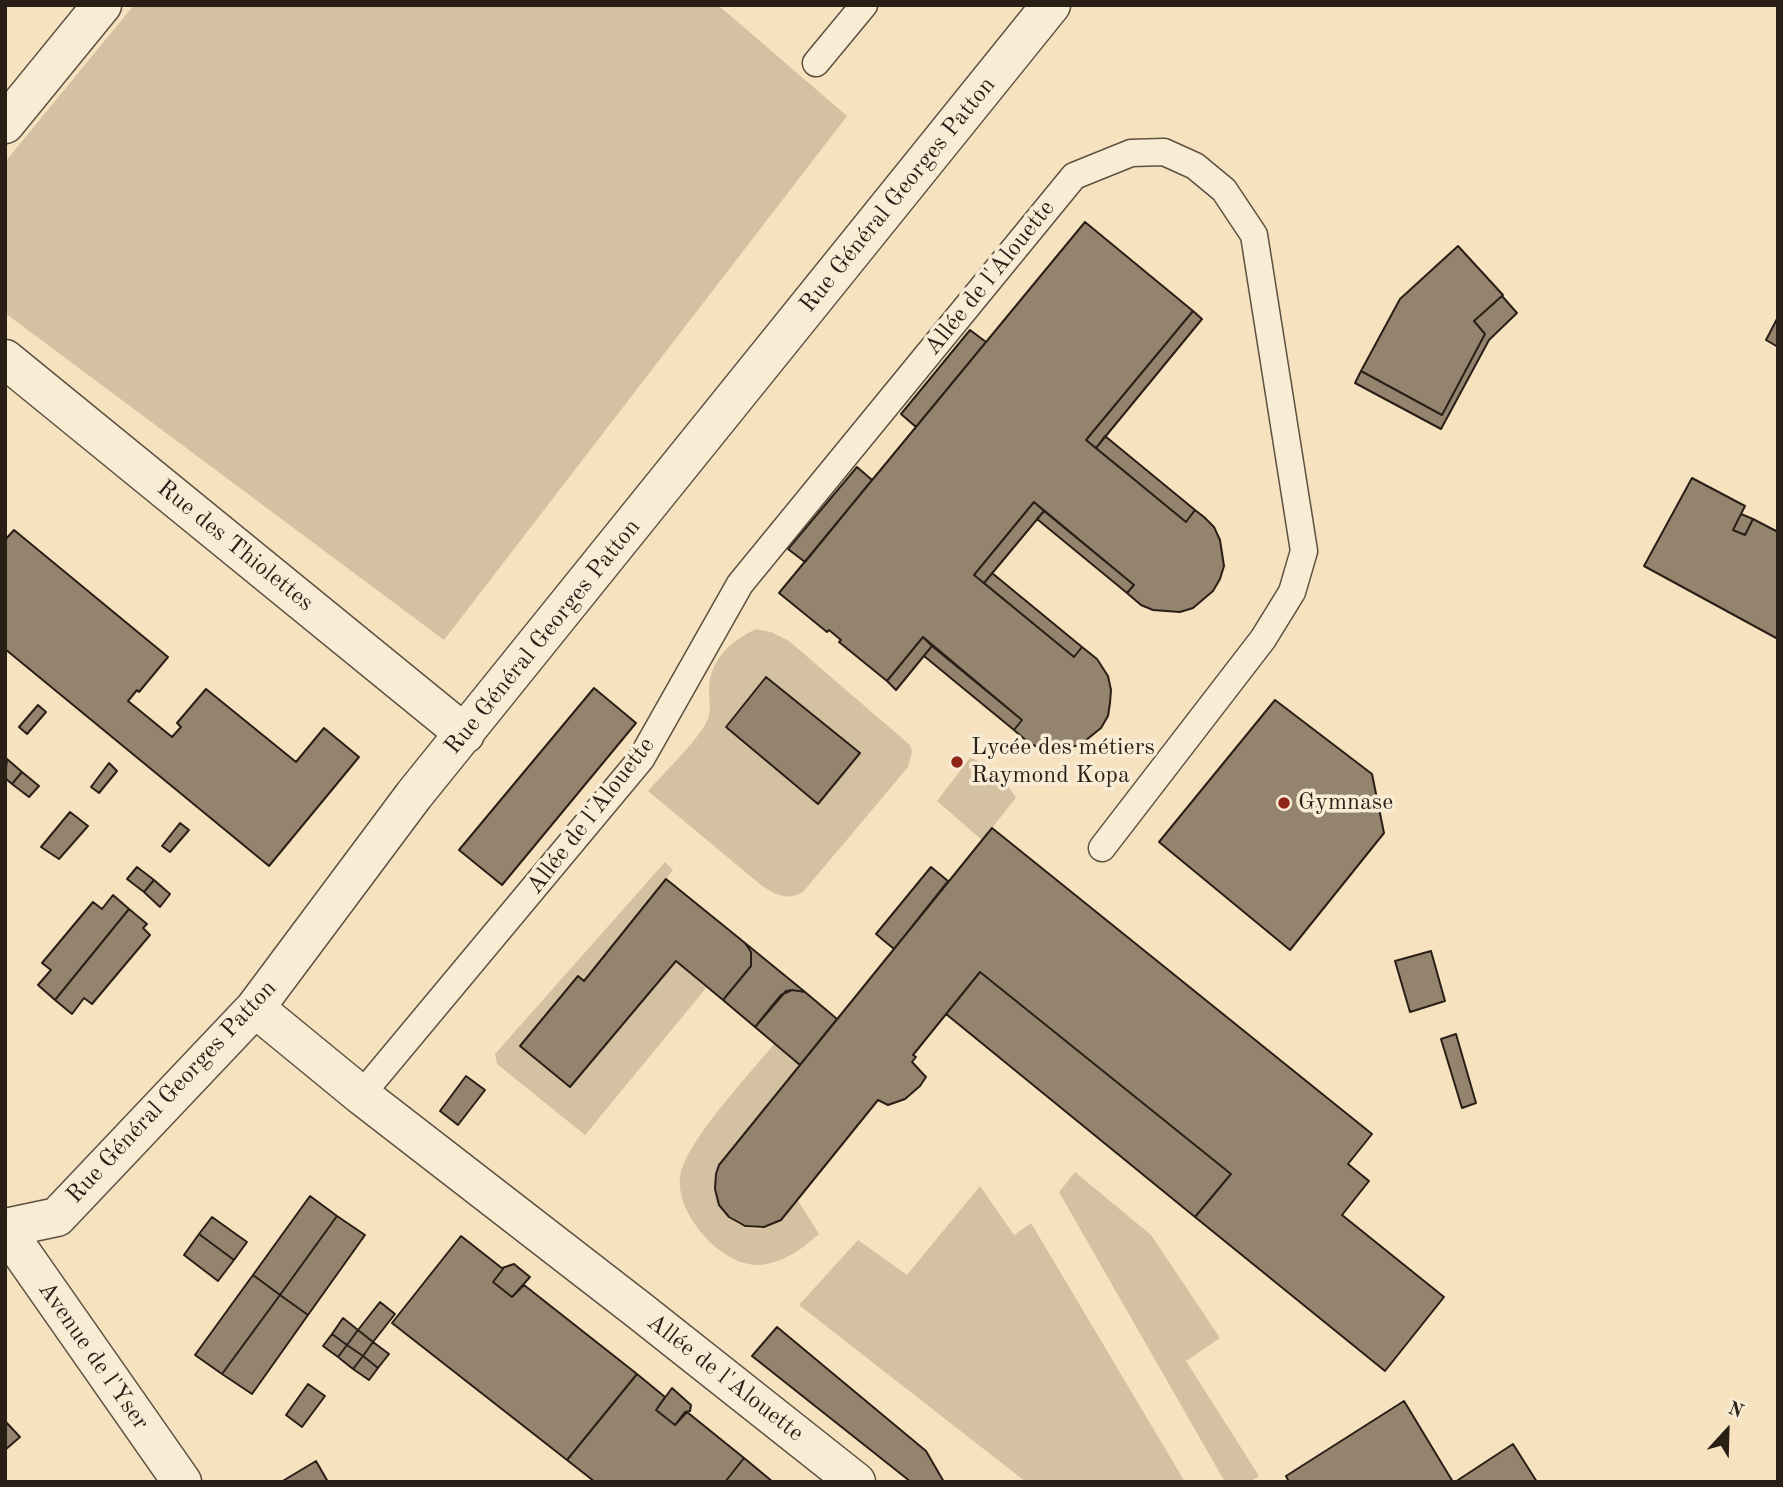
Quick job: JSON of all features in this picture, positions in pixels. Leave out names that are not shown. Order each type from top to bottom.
[{"type":"street","points":[[5,124],[103,5]]},
{"type":"street","name":"Rue Général Georges Patton","points":[[5,1228],[57,1217],[255,1008],[414,795],[1051,5]]},
{"type":"street","name":"Rue des Thiolettes","points":[[5,359],[465,734]]},
{"type":"street","name":"Allée de l'Alouette","points":[[255,1008],[361,1095],[856,1482]]},
{"type":"street","name":"Avenue de l'Yser","points":[[5,1228],[182,1482]]},
{"type":"lane","points":[[816,63],[864,5]]},
{"type":"lane","name":"Allée de l'Alouette","points":[[361,1095],[641,759],[740,584],[1074,176],[1131,153],[1164,152],[1195,166],[1224,190],[1254,235],[1304,551],[1292,593],[1264,639],[1102,848]]},
{"type":"shaded area","points":[[134,5],[718,5],[847,116],[444,640],[5,313],[5,162]]},
{"type":"shaded area","points":[[756,629],[771,632],[789,641],[910,745],[912,752],[908,767],[803,892],[792,896],[777,894],[761,885],[648,791],[703,729],[709,714],[709,689],[713,669],[730,645]],"holes":[[[766,677],[860,752],[818,804],[726,727]]]},
{"type":"shaded area","points":[[970,758],[1009,787],[1016,798],[982,840],[937,801]]},
{"type":"shaded area","points":[[665,862],[673,870],[584,981],[578,977],[520,1046],[570,1087],[676,961],[706,988],[585,1135],[497,1064],[495,1054]]},
{"type":"shaded area","points":[[774,1044],[800,1065],[719,1165],[717,1193],[730,1217],[740,1225],[752,1229],[765,1228],[779,1221],[797,1199],[819,1234],[783,1259],[758,1265],[743,1263],[729,1256],[714,1246],[702,1233],[683,1202],[681,1172],[696,1141],[708,1124]]},
{"type":"shaded area","points":[[1075,1172],[1151,1235],[1220,1338],[1186,1361],[1259,1476],[1249,1482],[1225,1482],[1059,1192]]},
{"type":"shaded area","points":[[980,1186],[1014,1235],[1031,1223],[1185,1482],[1026,1482],[799,1305],[858,1240],[907,1275]]},
{"type":"building","points":[[1085,222],[1193,311],[1086,440],[1186,522],[1195,510],[1204,517],[1214,527],[1220,540],[1224,566],[1213,591],[1193,608],[1180,612],[1153,610],[1141,605],[1127,593],[1134,585],[1034,502],[974,575],[1074,657],[1082,647],[1097,659],[1108,676],[1110,703],[1108,716],[1101,728],[1080,745],[1053,750],[1029,743],[1014,730],[1022,720],[923,637],[887,681],[839,642],[841,640],[829,630],[827,632],[779,593]]},
{"type":"building","points":[[1458,246],[1503,295],[1474,321],[1485,334],[1442,415],[1361,371],[1400,299]]},
{"type":"building","points":[[1502,296],[1517,313],[1489,340],[1441,429],[1355,383],[1361,371],[1442,415],[1485,334],[1474,321]]},
{"type":"building","points":[[1193,311],[1202,319],[1096,448],[1086,440]]},
{"type":"building","points":[[1778,317],[1778,347],[1766,340]]},
{"type":"building","points":[[970,330],[986,342],[916,427],[901,414]]},
{"type":"building","points":[[1105,436],[1195,510],[1186,522],[1096,448]]},
{"type":"building","points":[[857,467],[872,480],[805,562],[788,549]]},
{"type":"building","points":[[1692,478],[1745,506],[1733,530],[1745,535],[1753,519],[1776,531],[1778,528],[1778,639],[1644,566]]},
{"type":"building","points":[[1034,502],[1044,511],[984,583],[974,575]]},
{"type":"building","points":[[1044,511],[1134,585],[1127,593],[1037,519]]},
{"type":"building","points":[[1741,514],[1753,519],[1745,535],[1733,530]]},
{"type":"building","points":[[14,530],[168,657],[128,701],[172,737],[181,727],[177,723],[206,689],[296,762],[324,728],[359,757],[269,866],[5,649],[5,540]]},
{"type":"building","points":[[992,573],[1082,647],[1074,657],[984,583]]},
{"type":"building","points":[[923,637],[932,646],[896,690],[887,681]]},
{"type":"building","points":[[932,646],[1022,720],[1014,730],[924,656]]},
{"type":"building","points":[[766,677],[860,753],[818,804],[726,727]]},
{"type":"building","points":[[594,688],[636,723],[502,885],[459,850]]},
{"type":"building","name":"Gymnase","points":[[1275,700],[1372,774],[1384,833],[1290,950],[1159,842]]},
{"type":"building","points":[[38,705],[46,712],[27,734],[19,727]]},
{"type":"building","points":[[7,759],[22,772],[12,784],[5,778]]},
{"type":"building","points":[[109,763],[117,771],[99,793],[91,787]]},
{"type":"building","points":[[22,772],[39,786],[29,797],[12,784]]},
{"type":"building","points":[[70,812],[88,826],[59,859],[41,847]]},
{"type":"building","points":[[180,823],[189,830],[170,852],[162,846]]},
{"type":"building","points":[[992,828],[1372,1134],[1348,1164],[1369,1181],[1342,1215],[1444,1297],[1385,1371],[1195,1217],[1231,1174],[980,972],[913,1055],[916,1057],[912,1062],[926,1077],[920,1086],[905,1099],[888,1105],[878,1100],[781,1220],[764,1227],[745,1226],[729,1217],[719,1205],[715,1189],[719,1165]]},
{"type":"building","points":[[137,867],[154,880],[144,892],[127,879]]},
{"type":"building","points":[[931,867],[948,881],[894,949],[876,934]]},
{"type":"building","points":[[666,879],[745,943],[751,952],[751,966],[723,1000],[676,961],[570,1087],[520,1046],[578,976],[584,981]]},
{"type":"building","points":[[154,880],[170,894],[160,907],[144,892]]},
{"type":"building","points":[[113,895],[129,909],[55,1000],[38,985],[51,970],[42,963],[93,902],[102,909]]},
{"type":"building","points":[[129,909],[147,924],[143,928],[150,935],[92,1004],[84,998],[72,1014],[55,1000]]},
{"type":"building","points":[[745,943],[805,992],[786,991],[755,1027],[723,1000],[751,966],[751,952]]},
{"type":"building","points":[[1431,951],[1445,1001],[1410,1012],[1395,961]]},
{"type":"building","points":[[980,972],[1231,1174],[1195,1217],[946,1014]]},
{"type":"building","points":[[792,990],[805,992],[837,1019],[800,1065],[755,1027],[781,995]]},
{"type":"building","points":[[1456,1034],[1476,1103],[1462,1108],[1441,1039]]},
{"type":"building","points":[[466,1076],[485,1090],[458,1125],[440,1111]]},
{"type":"building","points":[[310,1196],[337,1216],[280,1295],[253,1275]]},
{"type":"building","points":[[337,1216],[365,1235],[308,1315],[280,1295]]},
{"type":"building","points":[[212,1217],[247,1242],[234,1260],[199,1234]]},
{"type":"building","points":[[199,1234],[234,1260],[218,1281],[184,1255]]},
{"type":"building","points":[[461,1236],[503,1269],[493,1282],[512,1297],[524,1285],[637,1374],[567,1460],[392,1323]]},
{"type":"building","points":[[514,1264],[530,1277],[512,1297],[493,1282],[502,1268]]},
{"type":"building","points":[[253,1275],[280,1295],[222,1374],[195,1355]]},
{"type":"building","points":[[280,1295],[308,1315],[252,1394],[222,1374]]},
{"type":"building","points":[[380,1302],[395,1314],[373,1342],[358,1330]]},
{"type":"building","points":[[343,1318],[358,1330],[347,1345],[332,1334]]},
{"type":"building","points":[[777,1327],[926,1451],[944,1482],[911,1482],[752,1356]]},
{"type":"building","points":[[358,1330],[373,1342],[363,1356],[347,1345]]},
{"type":"building","points":[[332,1334],[347,1345],[338,1357],[323,1346]]},
{"type":"building","points":[[373,1342],[389,1354],[378,1368],[363,1356]]},
{"type":"building","points":[[347,1345],[363,1356],[353,1369],[338,1357]]},
{"type":"building","points":[[363,1356],[378,1368],[369,1380],[353,1369]]},
{"type":"building","points":[[637,1374],[665,1397],[656,1410],[675,1425],[687,1412],[744,1458],[725,1482],[595,1482],[567,1460]]},
{"type":"building","points":[[308,1384],[325,1396],[302,1427],[286,1415]]},
{"type":"building","points":[[672,1388],[691,1405],[690,1411],[685,1412],[675,1425],[656,1410]]},
{"type":"building","points":[[1404,1401],[1453,1482],[1289,1482],[1286,1476]]},
{"type":"building","points":[[5,1421],[20,1437],[5,1450]]},
{"type":"building","points":[[1513,1444],[1537,1482],[1455,1482]]},
{"type":"building","points":[[744,1458],[773,1482],[725,1482]]},
{"type":"building","points":[[316,1461],[328,1482],[281,1482]]},
{"type":"place","name":"Lycée des métiers Raymond Kopa","points":[[957,762]]},
{"type":"place","name":"Gymnase","points":[[1284,803]]}]
